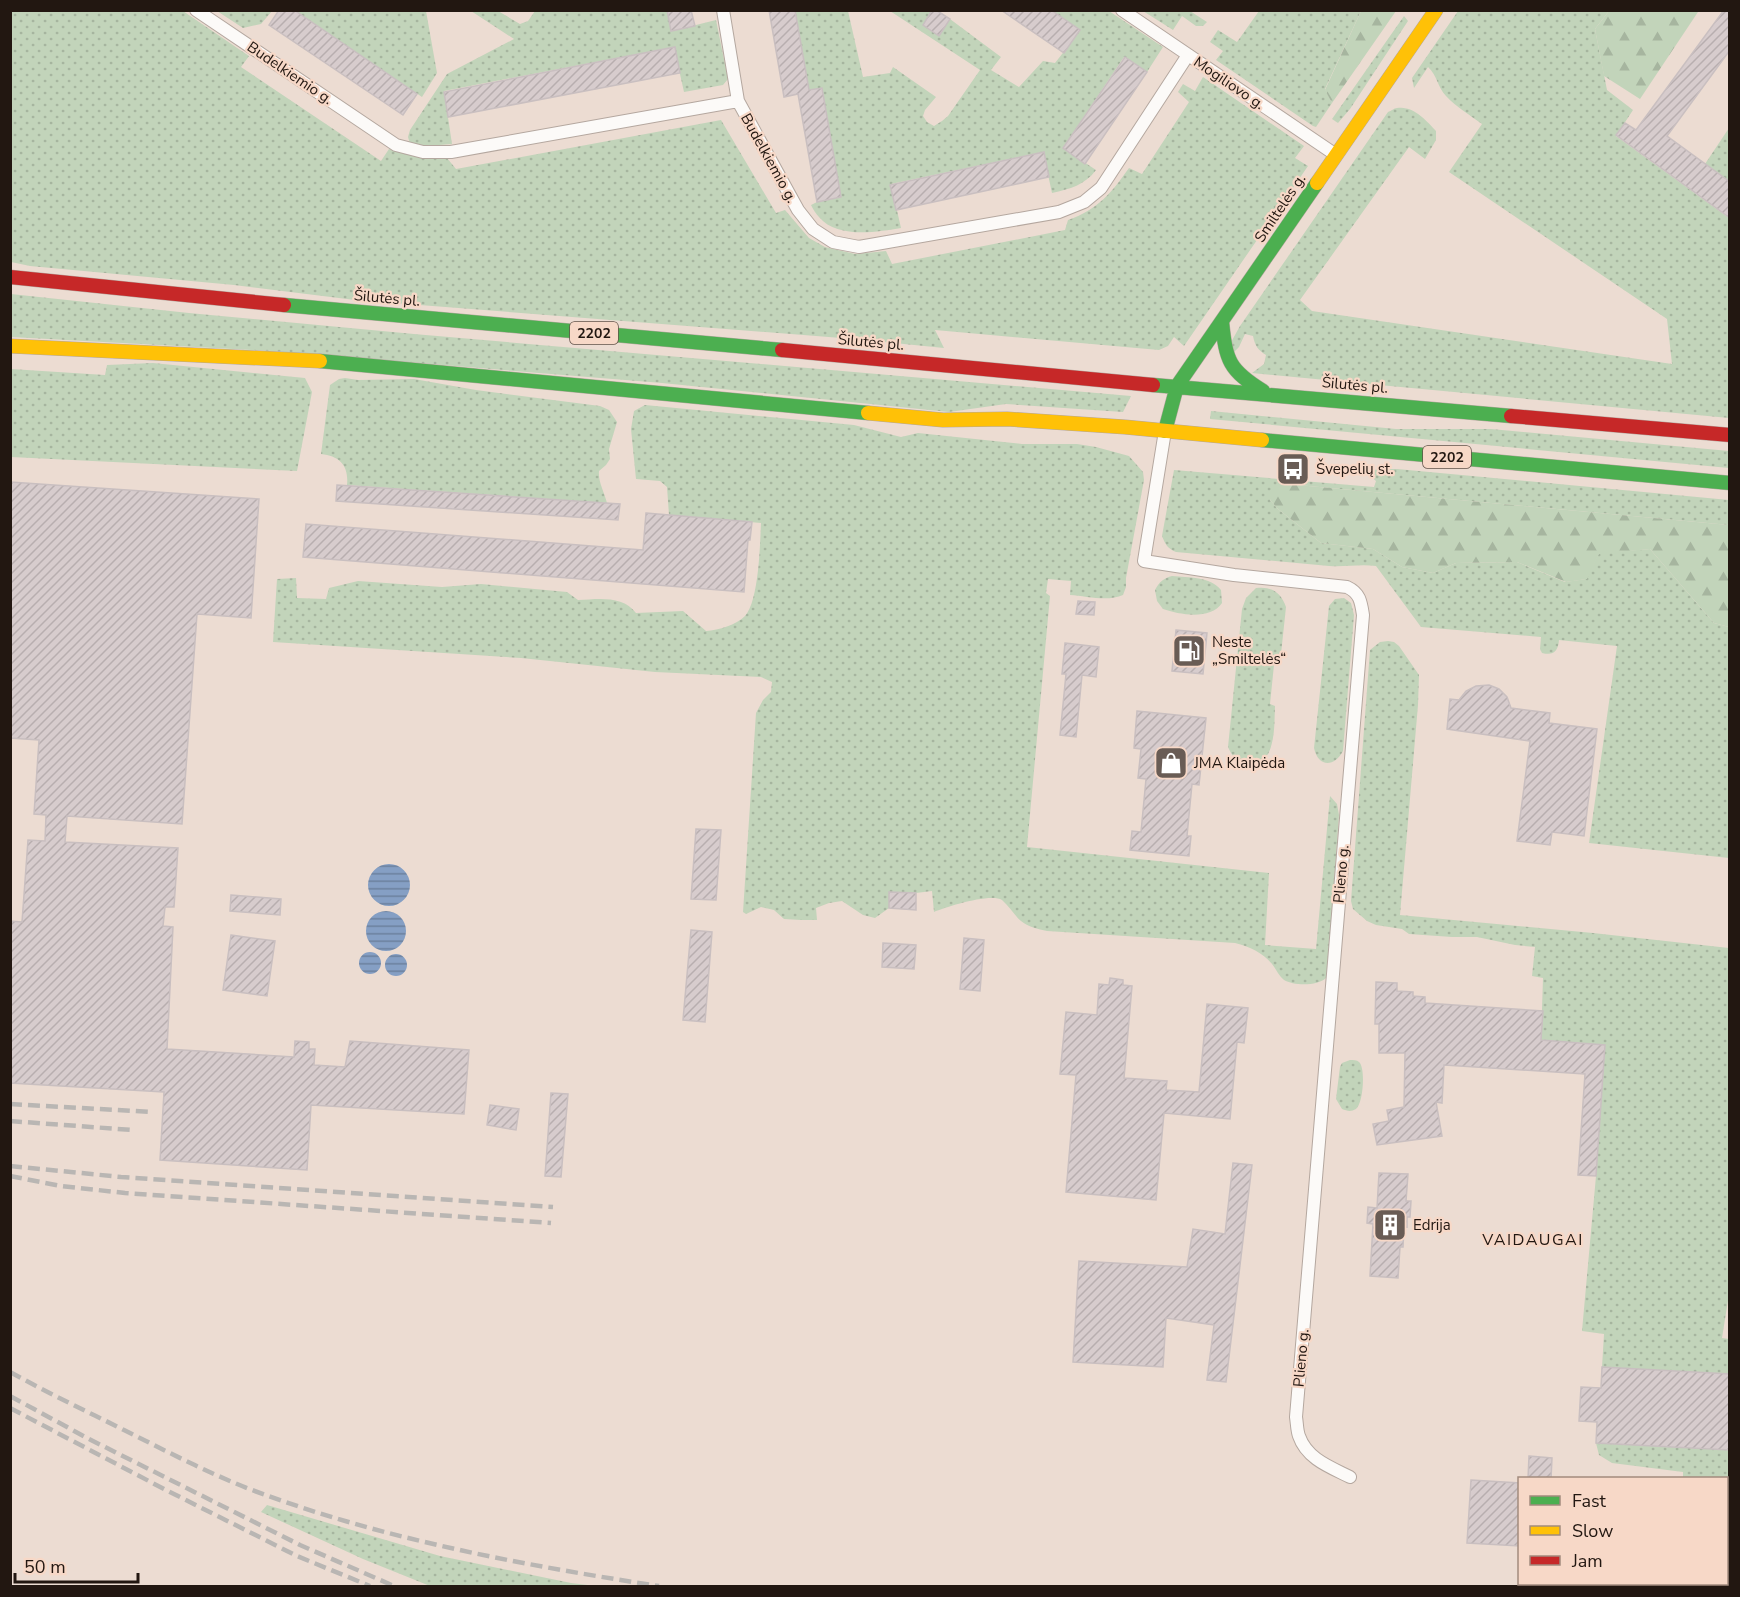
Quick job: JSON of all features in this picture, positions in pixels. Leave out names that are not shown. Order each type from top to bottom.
[{"type":"main road","name":"Smiltelės g.","points":[[1165,431],[1177,386],[1436,10]]},
{"type":"main road","name":"Šilutės pl.","points":[[10,277],[192,296],[1730,435]]},
{"type":"main road","points":[[1222,322],[1225,352],[1230,363],[1241,378],[1268,394]]},
{"type":"main road","name":"2202","points":[[10,346],[323,361],[943,420],[1007,419],[1165,431],[1730,483]]},
{"type":"street","name":"Budelkiemio g.","points":[[196,10],[396,145],[423,152],[451,152],[738,101],[798,210],[813,229],[832,242],[859,247],[1059,212],[1084,202],[1101,188],[1188,55]]},
{"type":"street","points":[[723,10],[738,101]]},
{"type":"street","name":"Mogiliovo g.","points":[[1122,10],[1336,155]]},
{"type":"street","name":"Plieno g.","points":[[1165,431],[1144,561],[1347,587],[1355,590],[1362,603],[1363,615],[1296,1417],[1299,1436],[1307,1450],[1318,1462],[1350,1477]]},
{"type":"green space","points":[[10,11],[183,11],[249,56],[241,67],[381,161],[389,149],[424,158],[447,158],[456,169],[721,120],[776,213],[785,210],[809,238],[825,247],[855,254],[886,251],[892,264],[1065,230],[1068,220],[1096,205],[1129,168],[1142,174],[1189,102],[1178,92],[1183,84],[1195,91],[1203,77],[1304,146],[1295,158],[1308,166],[1184,346],[1174,337],[1168,346],[1159,350],[935,330],[944,348],[355,300],[234,285],[30,266],[11,262]]},
{"type":"green space","points":[[217,11],[272,11],[261,24],[243,28]]},
{"type":"green space","points":[[294,11],[426,11],[437,73],[422,97]]},
{"type":"green space","points":[[471,11],[498,11],[520,24],[528,21],[535,11],[667,11],[672,31],[716,20],[728,79],[723,85],[684,92],[674,47],[444,91],[452,144],[427,146],[410,144],[408,137],[410,130],[447,74],[514,39]]},
{"type":"green space","points":[[795,11],[848,11],[863,77],[890,73],[893,67],[936,97],[923,116],[934,126],[948,116],[980,70],[890,11],[932,11],[923,25],[939,35],[950,19],[1001,57],[991,70],[1019,87],[1043,61],[1055,63],[1080,31],[1051,11],[1109,11],[1163,47],[1147,72],[1124,57],[1063,148],[1096,170],[1082,183],[1052,193],[1043,152],[891,184],[901,228],[869,232],[847,231],[827,224],[811,205],[841,197],[809,90]]},
{"type":"green space","points":[[1143,11],[1190,11],[1207,22],[1203,26],[1196,26],[1182,16],[1173,30]]},
{"type":"green space","points":[[1259,11],[1361,11],[1325,89],[1332,103],[1316,127],[1216,60],[1223,51],[1210,42],[1218,30],[1237,42]]},
{"type":"green space","points":[[1361,11],[1396,11],[1332,103],[1325,90]]},
{"type":"green space","points":[[1458,11],[1609,11],[1595,29],[1607,90],[1633,110],[1616,136],[1729,218],[1729,418],[1252,373],[1264,364],[1266,355],[1257,347],[1253,336],[1245,334],[1239,347],[1232,354],[1230,344],[1240,326],[1388,112],[1396,108],[1403,108],[1414,111],[1428,123],[1436,131],[1436,140],[1425,159],[1409,147],[1300,300],[1312,311],[1672,364],[1667,319],[1449,172],[1482,124],[1446,96],[1428,67],[1414,88],[1412,78]]},
{"type":"green space","points":[[1609,11],[1698,12],[1640,99],[1604,76],[1595,29]]},
{"type":"green space","points":[[1404,16],[1408,21],[1350,109],[1338,123],[1332,119]]},
{"type":"green space","points":[[1729,128],[1729,182],[1705,164]]},
{"type":"green space","points":[[11,294],[414,334],[1131,396],[1123,412],[1006,404],[949,412],[662,383],[271,351],[11,337]]},
{"type":"green space","points":[[153,363],[305,378],[312,392],[297,471],[11,457],[11,369],[105,375],[107,365]]},
{"type":"green space","points":[[345,378],[358,380],[414,379],[476,390],[600,406],[609,410],[617,422],[609,449],[610,459],[599,471],[600,483],[607,503],[347,485],[345,467],[342,463],[333,457],[321,454],[330,385]]},
{"type":"green space","points":[[645,405],[854,425],[901,437],[918,433],[1022,444],[1077,444],[1129,456],[1143,472],[1144,480],[1123,595],[1104,598],[1070,595],[1071,581],[1048,579],[1046,593],[1050,596],[1027,847],[1269,873],[1265,945],[1316,949],[1330,796],[1337,804],[1339,815],[1326,978],[1312,984],[1288,982],[1260,953],[1235,943],[1047,931],[1024,923],[1002,900],[996,898],[968,902],[934,912],[932,891],[890,892],[889,908],[875,918],[863,915],[842,901],[816,908],[817,920],[784,919],[774,910],[761,907],[746,914],[743,912],[756,713],[763,700],[771,692],[772,682],[761,677],[655,672],[521,658],[273,642],[277,579],[296,578],[297,598],[326,599],[329,588],[358,581],[442,587],[481,584],[567,592],[578,600],[610,599],[624,603],[636,613],[683,611],[706,631],[737,622],[750,609],[756,586],[761,523],[669,515],[667,487],[660,481],[636,479],[631,429],[634,411]]},
{"type":"green space","points":[[1211,411],[1396,429],[1491,429],[1729,451],[1729,468],[1210,419]]},
{"type":"green space","points":[[1379,469],[1729,500],[1729,525],[1287,484],[1270,500],[1321,543],[1373,549],[1402,567],[1433,573],[1456,563],[1517,562],[1565,582],[1586,579],[1599,553],[1650,549],[1714,623],[1729,627],[1729,858],[1589,843],[1617,646],[1559,640],[1555,652],[1546,654],[1540,649],[1541,637],[1421,627],[1376,566],[1329,566],[1176,552],[1167,546],[1162,536],[1174,470],[1374,487],[1376,481],[1366,472]]},
{"type":"green space","points":[[1287,484],[1729,525],[1729,627],[1714,623],[1650,549],[1599,554],[1587,579],[1566,582],[1517,562],[1456,563],[1433,573],[1402,567],[1373,549],[1321,543],[1270,500],[1275,489]]},
{"type":"green space","points":[[1172,576],[1199,578],[1211,582],[1221,590],[1222,603],[1211,612],[1195,615],[1163,609],[1157,601],[1155,590],[1162,581]]},
{"type":"green space","points":[[1256,588],[1275,591],[1286,607],[1281,654],[1275,655],[1270,704],[1275,706],[1272,743],[1265,758],[1249,765],[1236,759],[1228,747],[1242,609],[1246,598]]},
{"type":"green space","points":[[1344,598],[1351,603],[1354,615],[1343,751],[1331,763],[1327,763],[1319,759],[1314,748],[1329,606],[1335,599]]},
{"type":"green space","points":[[1388,641],[1399,646],[1419,675],[1400,915],[1729,948],[1730,1288],[1722,1338],[1729,1339],[1729,1374],[1602,1367],[1604,1334],[1582,1331],[1605,1045],[1541,1040],[1543,978],[1532,976],[1535,947],[1477,937],[1409,934],[1402,929],[1376,925],[1367,921],[1353,909],[1351,901],[1370,650],[1380,642]]},
{"type":"green space","points":[[1350,1060],[1359,1062],[1363,1078],[1362,1094],[1358,1106],[1352,1111],[1342,1109],[1336,1099],[1340,1067],[1342,1063]]},
{"type":"green space","points":[[1596,1443],[1729,1450],[1729,1500],[1728,1477],[1683,1477],[1683,1472],[1612,1463],[1599,1455]]},
{"type":"green space","points":[[267,1505],[440,1556],[596,1586],[430,1586],[363,1559],[261,1512]]},
{"type":"green space","points":[[1729,1576],[1729,1586],[1634,1586],[1728,1585]]},
{"type":"water","points":[[389,864],[404,870],[410,885],[404,900],[389,906],[374,900],[368,885],[374,870]]},
{"type":"water","points":[[386,911],[400,917],[406,931],[400,945],[386,951],[372,945],[366,931],[372,917]]},
{"type":"water","points":[[370,952],[378,955],[381,963],[378,971],[370,974],[362,971],[359,963],[362,955]]},
{"type":"water","points":[[396,954],[404,957],[407,965],[404,973],[396,976],[388,973],[385,965],[388,957]]},
{"type":"building","points":[[279,10],[294,10],[417,94],[403,115],[269,25]]},
{"type":"building","points":[[667,10],[691,10],[695,26],[671,31]]},
{"type":"building","points":[[769,10],[795,10],[809,90],[822,88],[841,197],[817,202],[798,94],[784,97]]},
{"type":"building","points":[[932,10],[950,19],[939,36],[923,25]]},
{"type":"building","points":[[1001,10],[1051,10],[1080,30],[1064,53]]},
{"type":"building","points":[[1724,10],[1730,10],[1730,50],[1667,136],[1730,182],[1730,218],[1616,135],[1625,123],[1636,130]]},
{"type":"building","points":[[675,47],[680,73],[448,117],[444,92]]},
{"type":"building","points":[[1125,57],[1147,72],[1085,164],[1063,148]]},
{"type":"building","points":[[1044,152],[1049,177],[896,210],[890,185]]},
{"type":"building","points":[[10,482],[259,499],[251,618],[197,614],[182,824],[67,816],[65,842],[178,848],[174,907],[165,907],[163,926],[173,927],[167,1049],[294,1057],[295,1041],[309,1042],[309,1049],[315,1049],[314,1065],[345,1067],[350,1041],[469,1050],[464,1114],[311,1105],[307,1170],[160,1160],[164,1092],[10,1083],[10,921],[22,922],[28,840],[45,841],[46,815],[34,814],[39,740],[10,738]]},
{"type":"building","points":[[337,485],[620,504],[618,520],[336,501]]},
{"type":"building","points":[[646,513],[752,522],[750,540],[748,540],[744,592],[303,557],[306,524],[643,550]]},
{"type":"building","points":[[1078,601],[1095,602],[1094,615],[1076,614]]},
{"type":"building","points":[[1176,630],[1207,633],[1203,674],[1172,671]]},
{"type":"building","points":[[1065,643],[1099,647],[1096,677],[1082,675],[1076,737],[1060,735],[1066,674],[1062,674]]},
{"type":"building","points":[[1489,685],[1499,689],[1507,697],[1511,708],[1550,713],[1549,723],[1597,729],[1584,836],[1552,832],[1550,845],[1517,841],[1530,741],[1447,729],[1450,699],[1459,700],[1466,691],[1476,686]]},
{"type":"building","name":"JMA Klaipėda","points":[[1137,711],[1206,718],[1199,785],[1192,784],[1187,836],[1191,836],[1189,856],[1130,850],[1132,831],[1141,832],[1146,779],[1138,778],[1141,749],[1134,748]]},
{"type":"building","points":[[696,829],[721,830],[716,900],[691,899]]},
{"type":"building","points":[[889,892],[916,893],[916,910],[889,908]]},
{"type":"building","points":[[231,895],[281,899],[280,915],[230,911]]},
{"type":"building","points":[[691,930],[712,932],[705,1022],[683,1020]]},
{"type":"building","points":[[231,935],[275,941],[267,996],[223,990]]},
{"type":"building","points":[[964,938],[984,940],[980,991],[960,989]]},
{"type":"building","points":[[883,943],[916,945],[914,969],[882,967]]},
{"type":"building","points":[[1110,978],[1123,980],[1123,985],[1132,986],[1124,1078],[1167,1081],[1166,1090],[1199,1092],[1207,1004],[1248,1008],[1244,1043],[1237,1042],[1230,1119],[1164,1113],[1156,1200],[1066,1192],[1076,1075],[1060,1074],[1066,1012],[1097,1015],[1099,984],[1109,985]]},
{"type":"building","points":[[1376,982],[1397,983],[1397,991],[1413,992],[1413,996],[1425,997],[1425,1003],[1543,1011],[1541,1040],[1605,1045],[1596,1176],[1578,1175],[1585,1074],[1444,1065],[1442,1103],[1436,1102],[1442,1136],[1377,1145],[1373,1124],[1389,1121],[1387,1110],[1404,1107],[1405,1053],[1379,1053],[1379,1024],[1375,1024]]},
{"type":"building","points":[[551,1093],[568,1094],[561,1177],[545,1176]]},
{"type":"building","points":[[490,1105],[519,1109],[516,1130],[487,1125]]},
{"type":"building","points":[[1233,1163],[1252,1165],[1226,1382],[1207,1380],[1214,1325],[1166,1318],[1163,1367],[1073,1362],[1079,1261],[1187,1267],[1193,1229],[1225,1234]]},
{"type":"building","name":"Edrija","points":[[1379,1173],[1408,1174],[1406,1201],[1411,1201],[1410,1217],[1407,1217],[1407,1227],[1404,1226],[1398,1278],[1370,1276],[1373,1224],[1367,1223],[1368,1207],[1377,1208]]},
{"type":"building","points":[[1602,1367],[1730,1374],[1730,1450],[1596,1443],[1597,1422],[1579,1421],[1581,1387],[1601,1388]]},
{"type":"building","points":[[1529,1456],[1552,1458],[1551,1477],[1528,1477]]},
{"type":"building","points":[[1471,1480],[1518,1483],[1518,1546],[1467,1543]]},
{"type":"railway","points":[[10,1104],[152,1112]]},
{"type":"railway","points":[[10,1121],[132,1130]]},
{"type":"railway","points":[[10,1166],[121,1177],[553,1207]]},
{"type":"railway","points":[[10,1176],[61,1186],[125,1193],[551,1223]]},
{"type":"railway","points":[[10,1372],[203,1469],[252,1490],[301,1507],[351,1523],[453,1549],[659,1586]]},
{"type":"railway","points":[[10,1396],[89,1439],[300,1545],[394,1586]]},
{"type":"railway","points":[[10,1408],[297,1556],[370,1586]]},
{"type":"traffic: fast","points":[[1165,431],[1177,386],[1317,183]]},
{"type":"traffic: fast","points":[[284,305],[782,350]]},
{"type":"traffic: fast","points":[[1222,322],[1225,346],[1231,363],[1243,377],[1263,391]]},
{"type":"traffic: fast","points":[[320,361],[868,413]]},
{"type":"traffic: fast","points":[[1153,385],[1511,416]]},
{"type":"traffic: fast","points":[[1262,440],[1730,483]]},
{"type":"traffic: slow","points":[[1317,183],[1436,10]]},
{"type":"traffic: slow","points":[[10,346],[320,361]]},
{"type":"traffic: slow","points":[[868,413],[943,420],[1007,419],[1125,427],[1262,440]]},
{"type":"traffic: jam","points":[[10,277],[284,305]]},
{"type":"traffic: jam","points":[[782,350],[1153,385]]},
{"type":"traffic: jam","points":[[1511,416],[1730,435]]},
{"type":"place","name":"Švepelių st.","points":[[1293,469]]},
{"type":"place","name":"Neste „Smiltelės“","points":[[1189,651]]},
{"type":"place","name":"JMA Klaipėda","points":[[1171,763]]},
{"type":"place","name":"Edrija","points":[[1390,1225]]},
{"type":"district","name":"VAIDAUGAI","points":[[1533,1240]]}]
